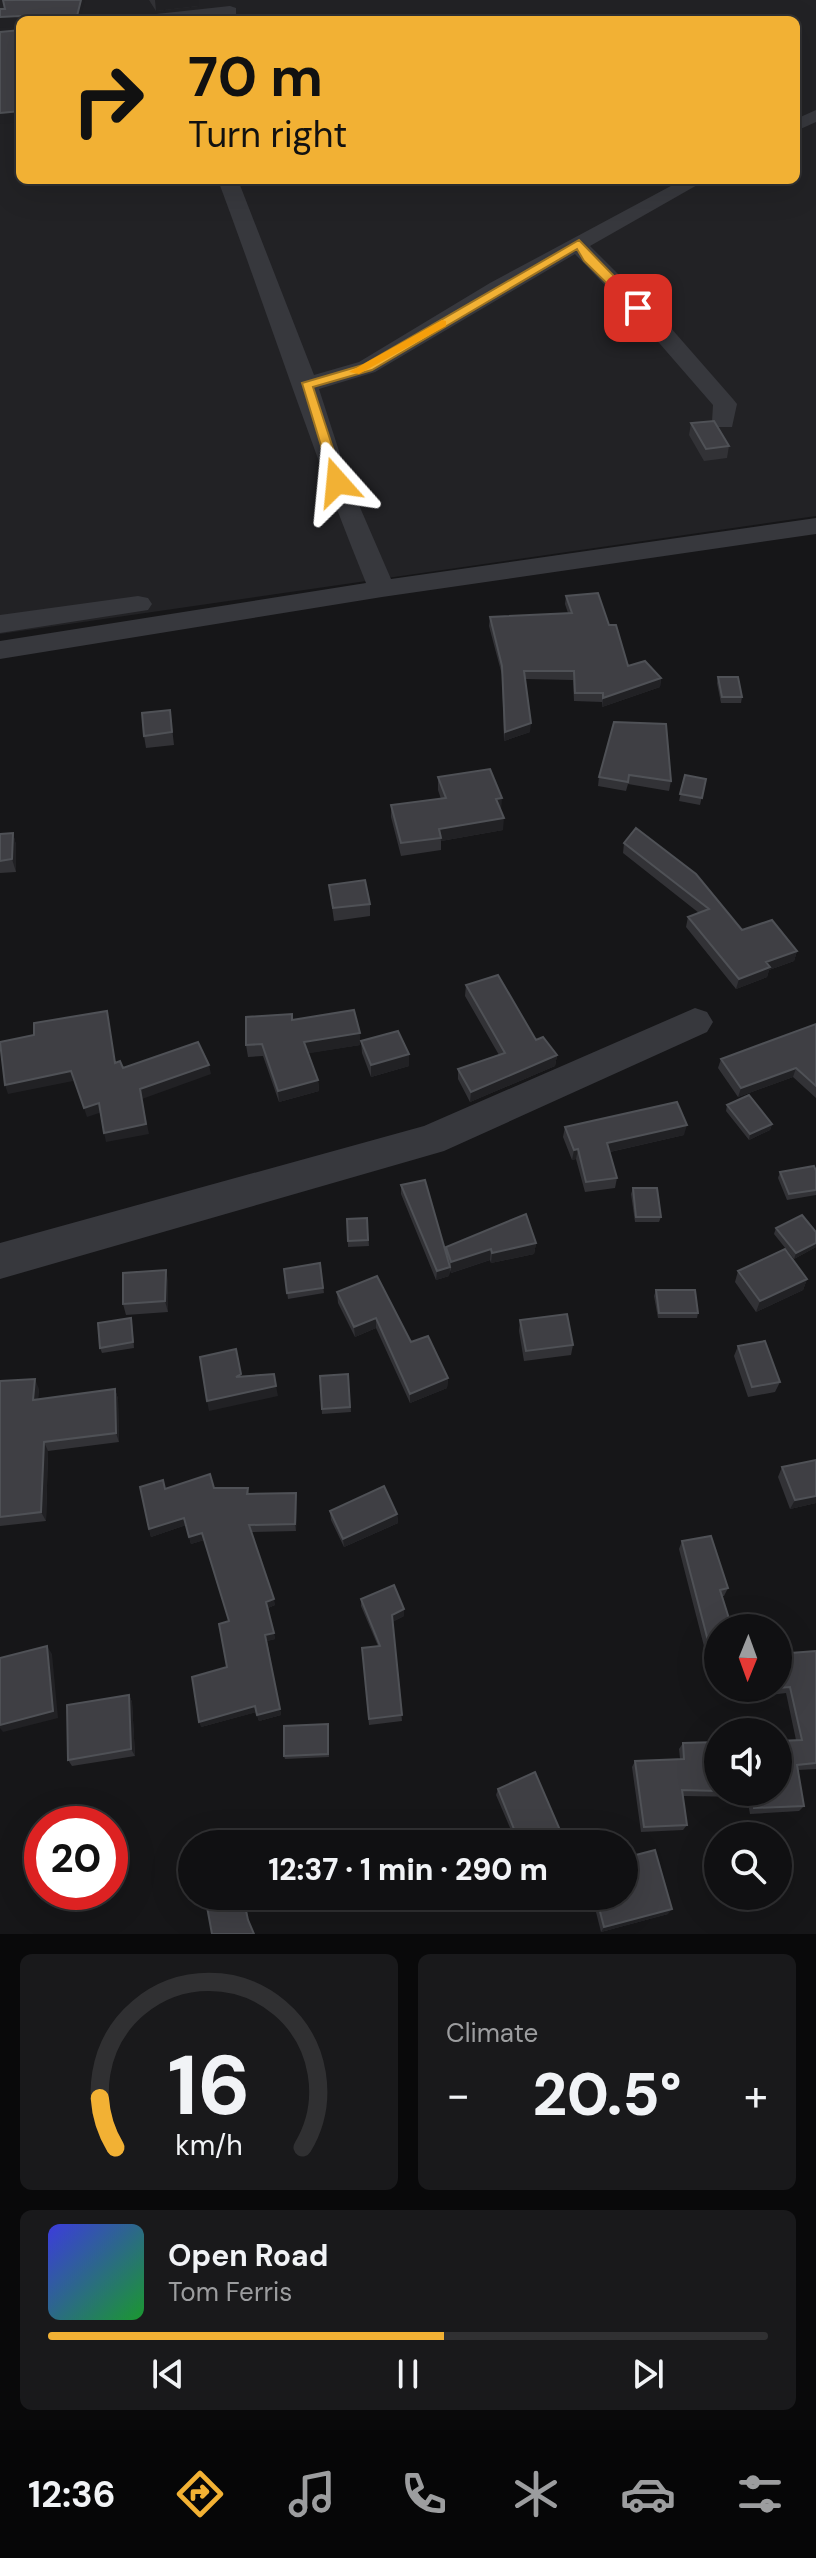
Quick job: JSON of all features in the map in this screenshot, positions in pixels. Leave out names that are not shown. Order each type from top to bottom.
[{"type":"street","points":[[180,16],[229,10]]},
{"type":"street","points":[[230,184],[306,385],[337,482],[378,579]]},
{"type":"street","points":[[306,385],[367,367],[689,184]]},
{"type":"street","points":[[579,244],[588,259],[655,324],[725,404],[724,422]]},
{"type":"street","points":[[0,650],[378,579],[816,508]]},
{"type":"street","points":[[0,624],[816,526]]},
{"type":"street","points":[[0,1261],[431,1140],[695,1022]]},
{"type":"shaded area","points":[[0,0],[816,0],[816,516],[0,634]]},
{"type":"building","points":[[3,0],[81,0],[77,16],[0,17],[0,9],[5,9]]},
{"type":"building","points":[[16,30],[16,111],[0,113],[0,32]]},
{"type":"building","points":[[714,421],[729,446],[706,449],[691,423]]},
{"type":"building","points":[[598,593],[609,625],[616,625],[628,666],[645,661],[661,678],[603,698],[603,693],[575,693],[574,671],[524,671],[531,723],[505,732],[502,666],[490,617],[572,613],[566,596]]},
{"type":"building","points":[[718,677],[738,677],[742,697],[722,697]]},
{"type":"building","points":[[170,710],[172,732],[144,736],[142,713]]},
{"type":"building","points":[[614,722],[666,724],[671,781],[629,775],[628,782],[599,777]]},
{"type":"building","points":[[490,769],[502,798],[496,799],[504,818],[439,829],[441,838],[401,843],[391,805],[446,798],[438,777]]},
{"type":"building","points":[[685,775],[706,779],[702,798],[680,794]]},
{"type":"building","points":[[636,828],[696,874],[742,930],[772,920],[797,951],[766,962],[770,967],[739,979],[688,917],[709,909],[624,843]]},
{"type":"building","points":[[13,833],[12,859],[0,861],[0,834]]},
{"type":"building","points":[[365,880],[370,904],[333,908],[329,885]]},
{"type":"building","points":[[498,975],[536,1040],[543,1037],[557,1055],[471,1092],[458,1069],[505,1053],[466,985]]},
{"type":"building","points":[[354,1010],[360,1033],[304,1042],[318,1080],[278,1091],[262,1044],[246,1045],[246,1017],[292,1014],[292,1020]]},
{"type":"building","points":[[107,1011],[115,1063],[120,1061],[123,1068],[198,1042],[209,1065],[140,1089],[146,1124],[104,1133],[99,1103],[84,1108],[71,1071],[5,1085],[0,1042],[34,1035],[34,1023]]},
{"type":"building","points":[[816,1024],[816,1086],[796,1068],[741,1088],[721,1059]]},
{"type":"building","points":[[398,1031],[409,1054],[371,1065],[361,1041]]},
{"type":"building","points":[[749,1095],[772,1124],[750,1134],[727,1105]]},
{"type":"building","points":[[677,1102],[687,1125],[607,1143],[617,1178],[586,1182],[578,1149],[574,1150],[565,1127]]},
{"type":"building","points":[[814,1166],[816,1190],[789,1194],[780,1172]]},
{"type":"building","points":[[425,1180],[450,1267],[437,1271],[401,1185]]},
{"type":"building","points":[[633,1188],[657,1188],[661,1217],[636,1217]]},
{"type":"building","points":[[526,1214],[536,1243],[492,1253],[491,1249],[451,1262],[446,1247]]},
{"type":"building","points":[[802,1215],[816,1232],[816,1243],[796,1253],[776,1228]]},
{"type":"building","points":[[367,1218],[368,1240],[348,1241],[347,1219]]},
{"type":"building","points":[[785,1249],[807,1279],[760,1301],[738,1271]]},
{"type":"building","points":[[320,1263],[323,1288],[287,1293],[284,1269]]},
{"type":"building","points":[[166,1270],[165,1301],[123,1304],[123,1273]]},
{"type":"building","points":[[377,1276],[411,1342],[428,1336],[448,1378],[410,1394],[376,1318],[354,1327],[337,1292]]},
{"type":"building","points":[[656,1290],[695,1290],[698,1313],[659,1313]]},
{"type":"building","points":[[567,1314],[573,1345],[526,1351],[520,1320]]},
{"type":"building","points":[[131,1318],[133,1342],[100,1348],[98,1323]]},
{"type":"building","points":[[765,1341],[780,1382],[752,1387],[738,1346]]},
{"type":"building","points":[[236,1349],[241,1374],[236,1377],[274,1374],[276,1386],[207,1401],[200,1357]]},
{"type":"building","points":[[348,1374],[350,1407],[322,1409],[320,1376]]},
{"type":"building","points":[[35,1379],[33,1400],[115,1389],[116,1433],[44,1442],[41,1512],[0,1517],[0,1381]]},
{"type":"building","points":[[816,1460],[816,1496],[795,1500],[782,1467]]},
{"type":"building","points":[[210,1474],[214,1488],[248,1488],[247,1494],[296,1493],[295,1524],[249,1525],[274,1599],[266,1602],[274,1633],[265,1635],[280,1709],[257,1715],[255,1706],[199,1722],[192,1677],[227,1667],[219,1624],[229,1621],[202,1533],[189,1537],[184,1518],[149,1529],[140,1487],[163,1480],[165,1489]]},
{"type":"building","points":[[384,1486],[397,1514],[343,1539],[330,1511]]},
{"type":"building","points":[[711,1536],[728,1588],[720,1590],[728,1614],[704,1614],[704,1625],[682,1541]]},
{"type":"building","points":[[394,1585],[404,1609],[392,1615],[402,1715],[369,1719],[362,1648],[380,1646],[361,1599]]},
{"type":"building","points":[[47,1646],[53,1711],[0,1725],[0,1658]]},
{"type":"building","points":[[816,1651],[816,1763],[797,1765],[804,1806],[754,1808],[792,1806],[792,1740],[802,1740],[792,1696],[792,1653]]},
{"type":"building","points":[[129,1695],[131,1749],[68,1760],[67,1705]]},
{"type":"building","points":[[328,1724],[328,1754],[284,1756],[284,1726]]},
{"type":"building","points":[[704,1742],[704,1791],[682,1790],[687,1825],[644,1827],[635,1761],[684,1759],[683,1743]]},
{"type":"building","points":[[535,1772],[560,1830],[514,1830],[498,1789]]},
{"type":"building","points":[[655,1850],[672,1909],[604,1927],[600,1910],[638,1910],[638,1854]]},
{"type":"building","points":[[208,1910],[246,1910],[254,1934],[212,1934]]},
{"type":"slow traffic","points":[[355,372],[442,323]]},
{"type":"route","points":[[337,482],[306,385],[367,367],[498,288],[579,244],[588,259],[638,308]]}]
